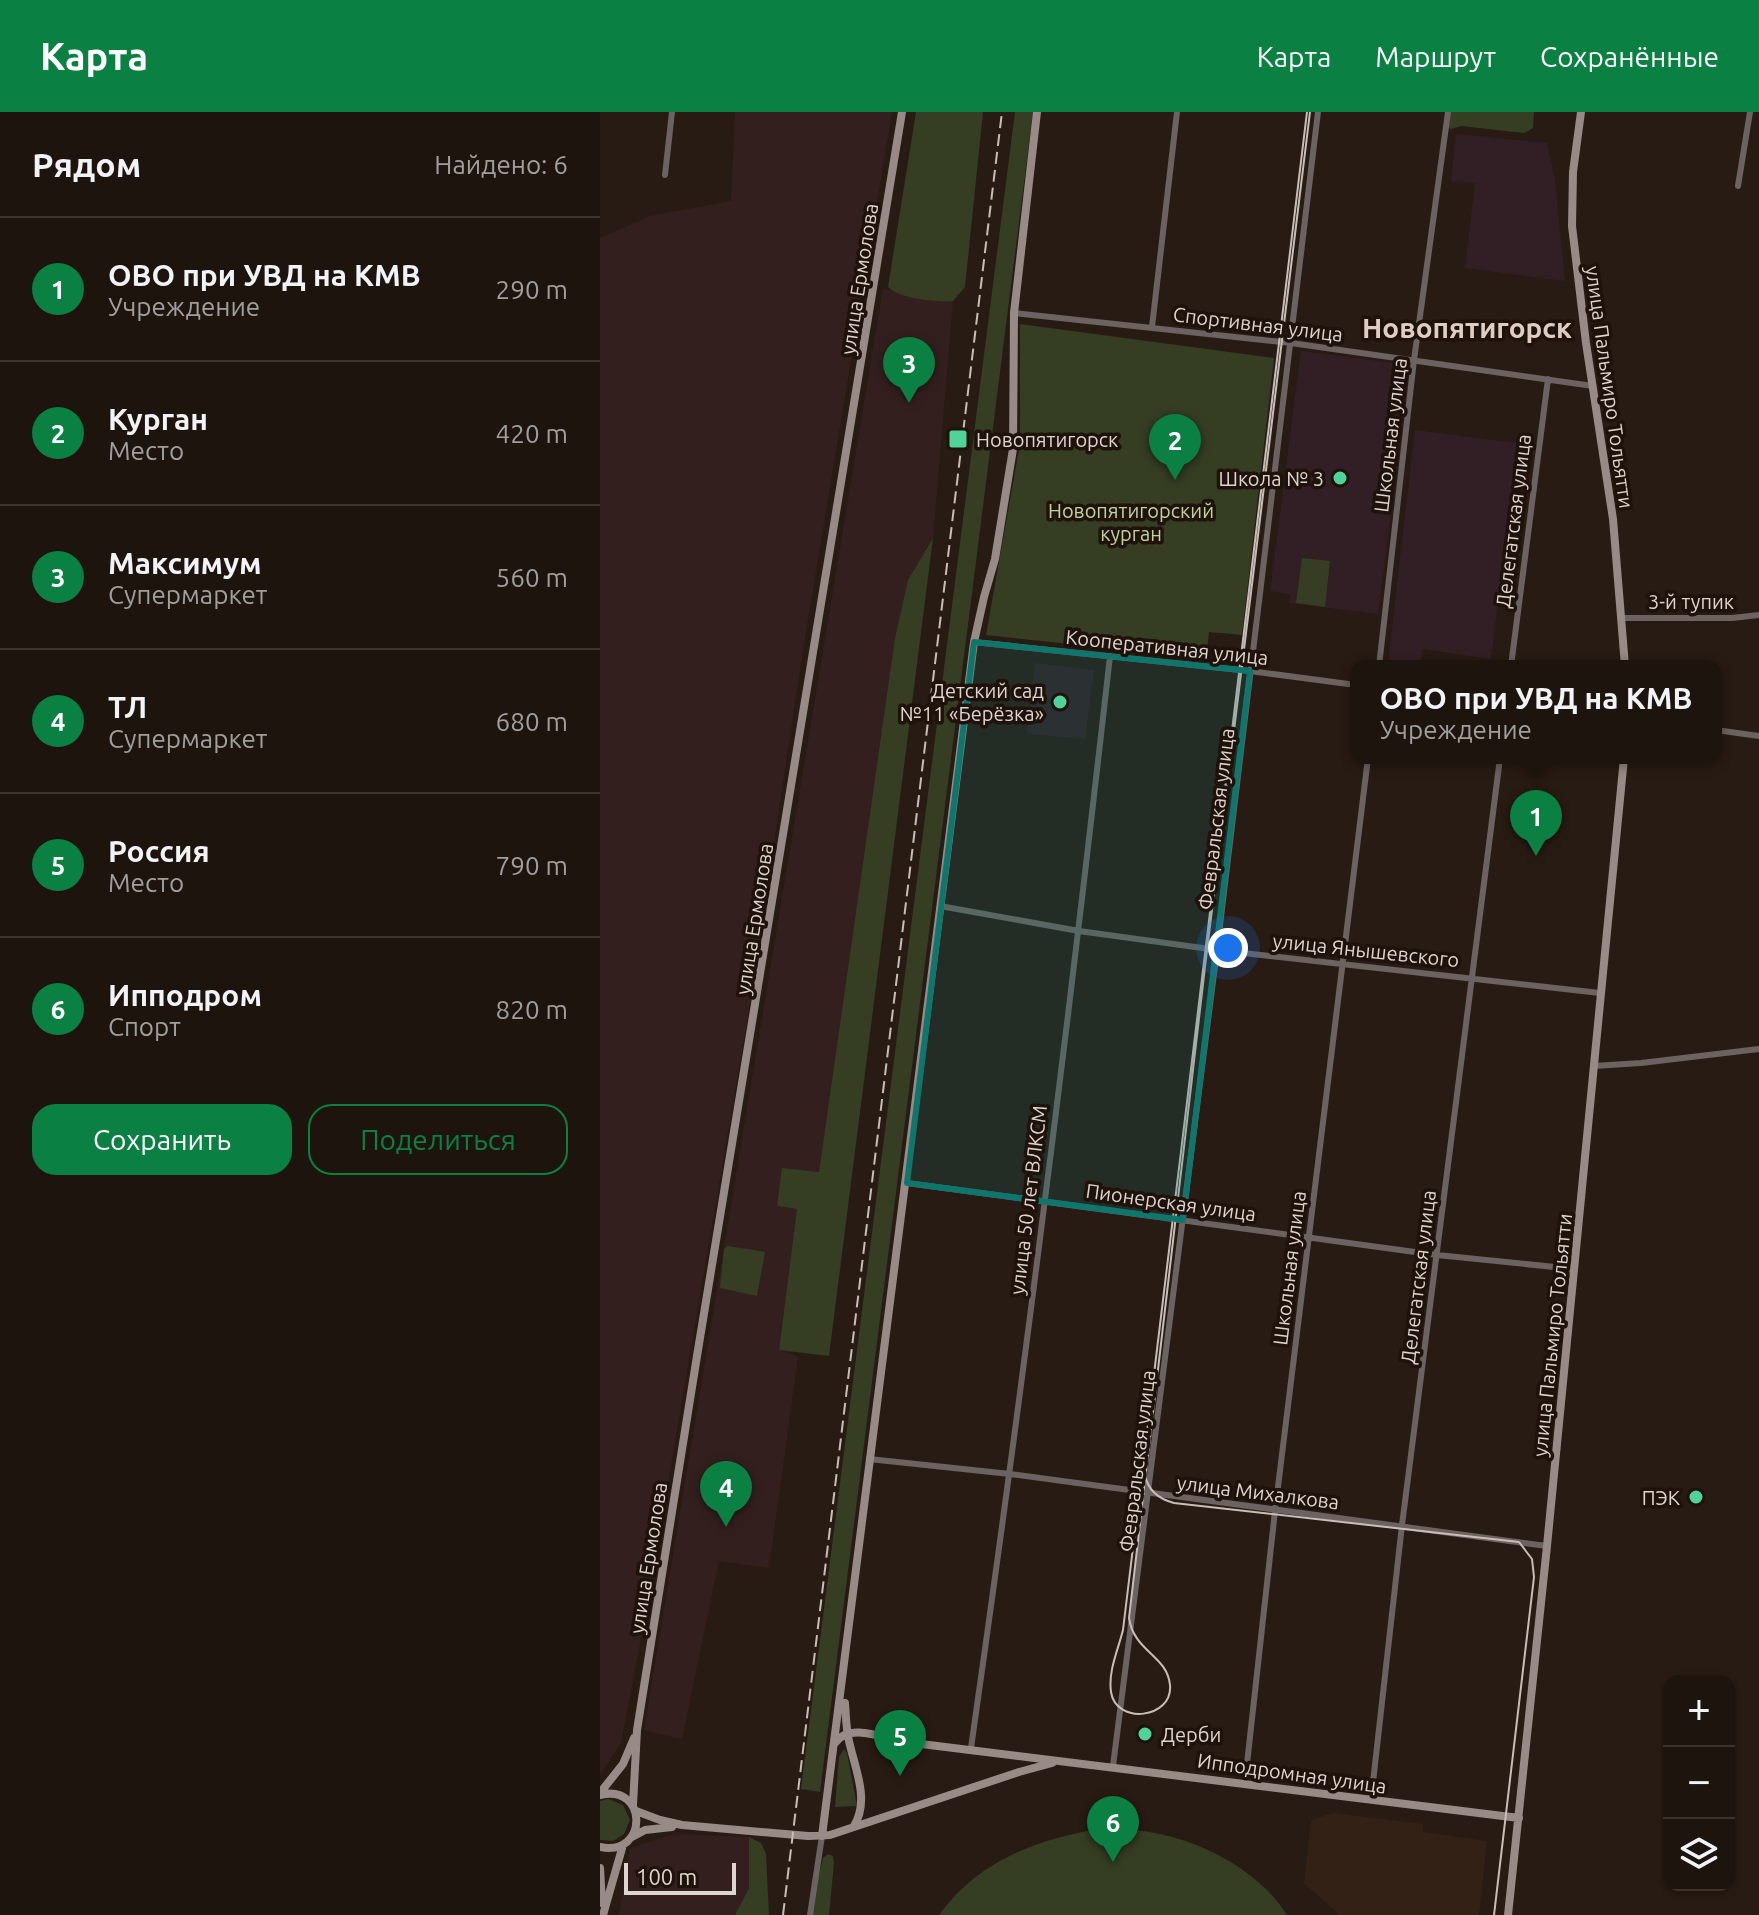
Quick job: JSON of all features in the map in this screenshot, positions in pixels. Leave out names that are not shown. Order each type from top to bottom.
[{"type":"street","points":[[665,175],[672,112]]},
{"type":"street","name":"улица Ермолова","points":[[631,1838],[637,1823],[634,1808],[637,1730],[902,112]]},
{"type":"street","points":[[810,1915],[844,1681],[869,1459],[907,1183],[974,642],[995,559],[1013,449],[1014,313],[1037,112]]},
{"type":"street","points":[[1152,327],[1177,112]]},
{"type":"street","name":"Февральская улица","points":[[1113,1766],[1217,950],[1318,112]]},
{"type":"street","name":"Школьная улица","points":[[1380,660],[1414,360],[1448,112]]},
{"type":"street","name":"улица Пальмиро Тольятти","points":[[1581,112],[1573,172],[1572,226],[1613,519],[1625,660]]},
{"type":"street","points":[[1738,186],[1750,112]]},
{"type":"street","name":"Спортивная улица","points":[[1014,313],[1291,343],[1593,386]]},
{"type":"street","name":"Делегатская улица","points":[[1512,660],[1548,379]]},
{"type":"street","name":"3-й тупик","points":[[1623,618],[1732,618],[1759,615]]},
{"type":"street","name":"Кооперативная улица","points":[[974,642],[1350,684]]},
{"type":"street","name":"улица 50 лет ВЛКСМ","points":[[971,1748],[1010,1474],[1079,931],[1110,656]]},
{"type":"street","points":[[1722,731],[1759,736]]},
{"type":"street","name":"Школьная улица","points":[[1245,1782],[1275,1511],[1367,764]]},
{"type":"street","name":"Делегатская улица","points":[[1371,1800],[1402,1525],[1499,764]]},
{"type":"street","name":"улица Пальмиро Тольятти","points":[[1508,1915],[1623,764]]},
{"type":"street","name":"улица Янышевского","points":[[940,906],[1079,931],[1217,950],[1600,993]]},
{"type":"street","points":[[1594,1066],[1759,1049]]},
{"type":"street","name":"Пионерская улица","points":[[907,1183],[1437,1255],[1574,1269]]},
{"type":"street","name":"улица Михалкова","points":[[869,1459],[1010,1474],[1547,1546]]},
{"type":"street","points":[[844,1681],[847,1732],[862,1808],[853,1827]]},
{"type":"street","name":"улица Ермолова","points":[[600,1794],[623,1764],[637,1730]]},
{"type":"street","points":[[836,1742],[847,1732]]},
{"type":"street","name":"Ипподромная улица","points":[[847,1732],[1061,1762],[1245,1782],[1519,1818]]},
{"type":"street","name":"Ипподромная улица","points":[[634,1808],[660,1820],[682,1825],[822,1836],[1019,1772],[1061,1762]]},
{"type":"street","name":"улица Ермолова","points":[[600,1794],[622,1796],[634,1808]]},
{"type":"street","name":"Ипподромная улица","points":[[631,1838],[645,1830],[682,1825]]},
{"type":"street","points":[[600,1847],[616,1848],[631,1838]]},
{"type":"street","points":[[602,1915],[623,1845]]},
{"type":"street","points":[[600,1868],[602,1915]]},
{"type":"highlighted area","points":[[974,642],[1250,671],[1183,1220],[907,1183]]},
{"type":"shaded area","points":[[735,112],[892,112],[802,656],[751,997],[645,1617],[621,1743],[600,1775],[600,238],[650,216],[731,201]]},
{"type":"shaded area","points":[[1456,134],[1547,143],[1555,180],[1565,281],[1465,268],[1475,183],[1451,181]]},
{"type":"shaded area","points":[[883,289],[953,301],[933,538],[908,580],[895,640],[819,1173],[783,1168],[777,1206],[797,1209],[779,1349],[798,1357],[769,1568],[719,1561],[682,1739],[644,1730]]},
{"type":"shaded area","name":"Школа № 3","points":[[1301,351],[1410,365],[1378,614],[1289,603],[1290,594],[1270,591]]},
{"type":"shaded area","points":[[1415,430],[1517,443],[1491,659],[1422,649],[1421,660],[1388,660]]},
{"type":"shaded area","name":"Детский сад №11 «Берёзка»","points":[[1035,663],[1094,670],[1085,739],[1027,734]]},
{"type":"shaded area","points":[[1333,1813],[1423,1824],[1423,1832],[1487,1841],[1479,1915],[1340,1915],[1304,1883],[1311,1820]]},
{"type":"shaded area","points":[[674,1834],[749,1837],[749,1888],[735,1915],[619,1915],[630,1848]]},
{"type":"green space","points":[[916,112],[983,112],[965,287],[953,301],[910,297],[888,287]]},
{"type":"green space","points":[[1015,112],[1033,112],[820,1792],[801,1789]]},
{"type":"green space","points":[[1450,112],[1534,112],[1533,128],[1524,133],[1461,126],[1451,129],[1448,127]]},
{"type":"green space","name":"Новопятигорский курган","points":[[1020,324],[1274,358],[1242,635],[1209,632],[1206,659],[986,635],[1020,444]]},
{"type":"green space","points":[[933,538],[829,1356],[779,1350],[797,1209],[777,1206],[782,1168],[819,1172],[895,638],[908,580]]},
{"type":"green space","points":[[1302,558],[1330,561],[1325,607],[1296,603]]},
{"type":"green space","points":[[728,1246],[765,1252],[757,1296],[720,1288],[724,1249]]},
{"type":"green space","points":[[844,1749],[857,1806],[835,1807],[839,1757]]},
{"type":"green space","points":[[608,1799],[623,1805],[630,1820],[624,1834],[613,1841],[600,1840],[600,1801]]},
{"type":"green space","points":[[1098,1829],[1152,1832],[1214,1853],[1263,1886],[1287,1915],[939,1915],[971,1880],[1010,1856],[1052,1839]]},
{"type":"green space","points":[[749,1837],[761,1843],[766,1854],[769,1915],[735,1915],[749,1888]]},
{"type":"green space","points":[[828,1854],[833,1856],[834,1863],[829,1915],[809,1915],[823,1858]]},
{"type":"tram line","points":[[1307,112],[1123,1630],[1111,1676],[1115,1703],[1133,1713],[1154,1711],[1169,1696],[1168,1675],[1137,1639],[1129,1618],[1310,112]]},
{"type":"tram line","points":[[1145,1475],[1155,1494],[1174,1503],[1519,1542],[1532,1559],[1534,1577],[1494,1915]]},
{"type":"railway","points":[[783,1915],[1002,112]]},
{"type":"place","name":"Максимум","points":[[909,403]]},
{"type":"place","name":"Новопятигорск","points":[[958,439]]},
{"type":"place","name":"Школа № 3","points":[[1340,478]]},
{"type":"place","name":"Курган","points":[[1175,480]]},
{"type":"place","name":"Детский сад №11 «Берёзка»","points":[[1060,702]]},
{"type":"place","name":"ОВО при УВД на КМВ","points":[[1536,856]]},
{"type":"place","name":"ПЭК","points":[[1696,1497]]},
{"type":"place","name":"ТЛ","points":[[726,1527]]},
{"type":"place","name":"Дерби","points":[[1145,1734]]},
{"type":"place","name":"Россия","points":[[900,1776]]},
{"type":"place","name":"Ипподpом","points":[[1113,1862]]},
{"type":"district","name":"Новопятигорск","points":[[1467,327]]}]
